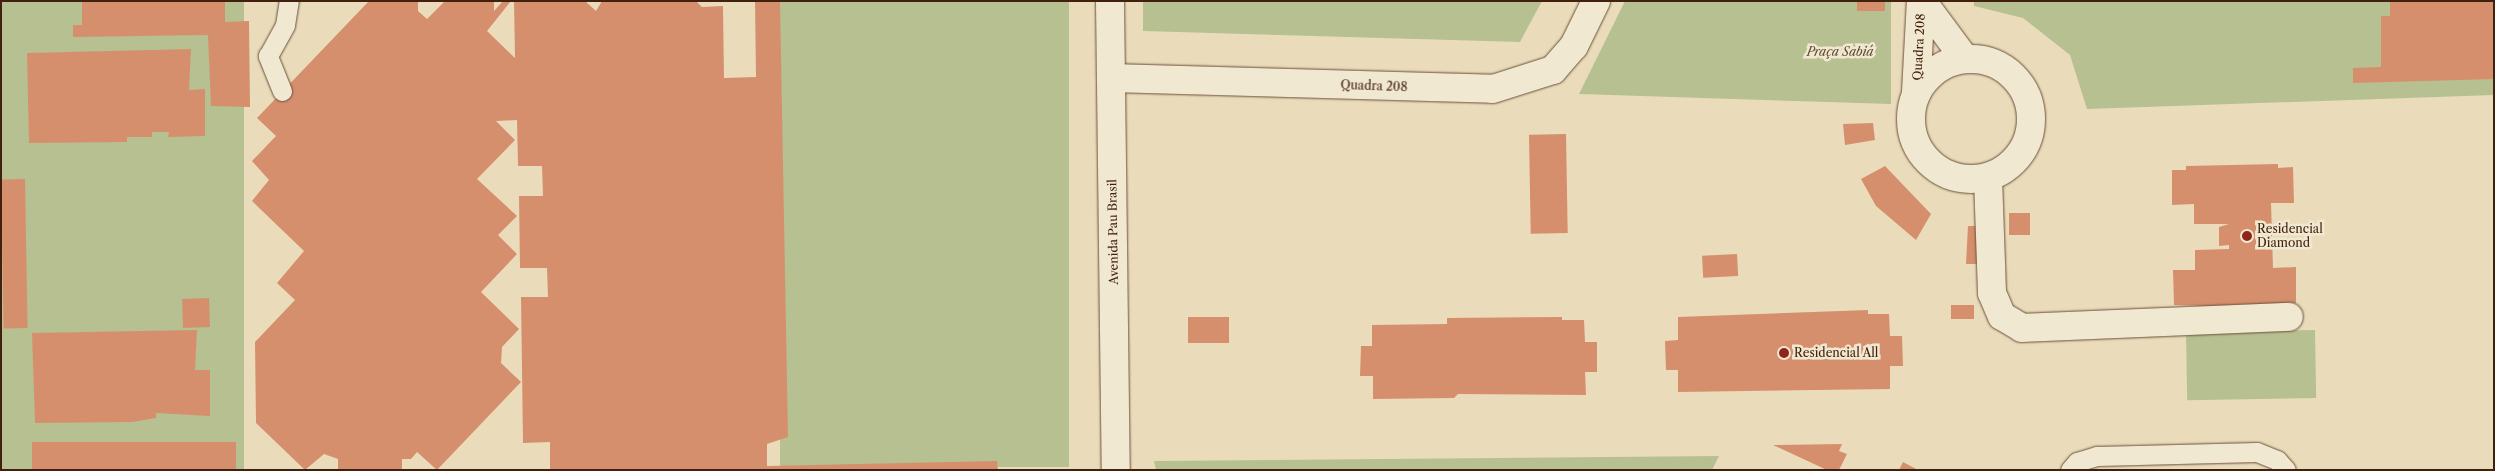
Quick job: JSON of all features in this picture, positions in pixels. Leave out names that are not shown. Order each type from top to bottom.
[{"type":"street","name":"Avenida Pau Brasil","points":[[1110,1],[1115,467]]},
{"type":"street","name":"Quadra 208","points":[[1112,78],[1494,89],[1553,70],[1574,46],[1596,1]]},
{"type":"street","name":"Quadra 208","points":[[1921,1],[1965,59]]},
{"type":"street","name":"Quadra 208","points":[[1916,92],[1921,1]]},
{"type":"street","points":[[1965,59],[2003,68],[2019,81],[2028,99],[2031,128],[2020,156],[1988,178],[1949,176],[1925,158],[1912,132],[1916,92],[1928,75],[1965,59]]},
{"type":"street","points":[[1988,178],[1992,293],[2002,316],[2022,328],[2289,317]]},
{"type":"lane","points":[[282,91],[268,56],[284,25],[289,1]]},
{"type":"lane","points":[[2070,470],[2077,462],[2097,456],[2257,452],[2277,460],[2286,470]]},
{"type":"green space","points":[[1,1],[244,1],[244,470],[1,470]]},
{"type":"green space","points":[[780,1],[1069,1],[1069,467],[780,467]]},
{"type":"green space","points":[[1143,1],[1542,1],[1520,42],[1143,31]]},
{"type":"green space","name":"Praça Sabiá","points":[[1625,1],[1891,1],[1891,104],[1579,94]]},
{"type":"green space","points":[[1974,1],[2494,1],[2494,95],[2087,109],[2070,55],[2023,18],[1974,6]]},
{"type":"green space","points":[[2315,330],[2316,398],[2187,400],[2186,332]]},
{"type":"green space","points":[[1719,456],[1712,470],[1156,470],[1154,461]]},
{"type":"building","points":[[82,1],[225,1],[225,22],[249,21],[250,107],[211,106],[208,35],[73,37],[73,25],[82,25]]},
{"type":"building","points":[[369,1],[418,1],[418,11],[427,19],[445,1],[494,1],[494,11],[503,1],[511,1],[487,31],[515,58],[514,1],[585,1],[596,11],[602,1],[696,1],[702,7],[723,6],[724,78],[756,77],[755,1],[780,1],[788,437],[767,444],[767,466],[997,461],[998,470],[550,469],[550,442],[523,443],[521,297],[548,297],[547,268],[520,268],[519,196],[543,196],[542,166],[518,166],[517,120],[496,121],[515,140],[477,179],[517,216],[498,235],[517,254],[481,292],[519,329],[502,347],[501,363],[521,382],[437,470],[417,452],[411,459],[402,459],[402,470],[338,470],[338,459],[324,454],[305,470],[256,423],[255,342],[295,300],[277,283],[304,251],[252,201],[269,180],[252,161],[276,136],[257,118]]},
{"type":"building","points":[[1857,1],[1885,1],[1885,11],[1857,11]]},
{"type":"building","points":[[2390,1],[2494,1],[2494,79],[2353,83],[2353,68],[2381,67],[2381,16],[2390,16]]},
{"type":"building","points":[[191,49],[189,90],[205,89],[205,136],[168,137],[169,132],[152,132],[152,137],[127,137],[127,142],[29,143],[27,53]]},
{"type":"building","points":[[1873,123],[1875,140],[1845,145],[1843,124]]},
{"type":"building","points":[[1566,134],[1568,233],[1531,234],[1529,135]]},
{"type":"building","name":"Residencial Diamond","points":[[2278,164],[2278,168],[2293,167],[2294,203],[2271,203],[2273,268],[2296,267],[2296,303],[2281,303],[2281,308],[2174,305],[2173,270],[2195,270],[2195,250],[2229,249],[2229,245],[2219,246],[2219,227],[2229,224],[2194,224],[2194,204],[2172,205],[2172,170],[2186,170],[2186,166]]},
{"type":"building","points":[[1885,166],[1931,214],[1916,240],[1876,206],[1861,179]]},
{"type":"building","points":[[1,179],[25,179],[28,328],[4,328]]},
{"type":"building","points":[[2009,213],[2030,213],[2030,235],[2009,235]]},
{"type":"building","points":[[1968,226],[1981,226],[1982,264],[1966,264]]},
{"type":"building","points":[[1737,254],[1738,276],[1703,278],[1702,256]]},
{"type":"building","points":[[209,298],[210,327],[183,328],[182,299]]},
{"type":"building","points":[[1951,305],[1974,305],[1974,319],[1951,319]]},
{"type":"building","name":"Residencial All","points":[[1868,310],[1868,314],[1889,314],[1890,336],[1902,336],[1903,366],[1890,366],[1890,389],[1678,392],[1678,370],[1666,370],[1665,341],[1678,340],[1678,317]]},
{"type":"building","points":[[1188,317],[1229,317],[1229,343],[1188,343]]},
{"type":"building","points":[[1562,317],[1562,320],[1584,320],[1585,342],[1597,342],[1597,372],[1585,372],[1586,395],[1458,394],[1454,398],[1373,399],[1373,376],[1360,376],[1361,346],[1372,346],[1372,325],[1447,324],[1447,318]]},
{"type":"building","points":[[197,330],[195,370],[210,370],[210,416],[156,413],[156,418],[132,422],[35,423],[32,333]]},
{"type":"building","points":[[32,442],[236,442],[236,470],[32,470]]},
{"type":"building","points":[[1842,444],[1839,451],[1847,454],[1839,470],[1827,470],[1773,445]]},
{"type":"building","points":[[1903,462],[1918,470],[1899,470]]},
{"type":"place","name":"Residencial Diamond","points":[[2247,236]]},
{"type":"place","name":"Residencial All","points":[[1784,353]]}]
